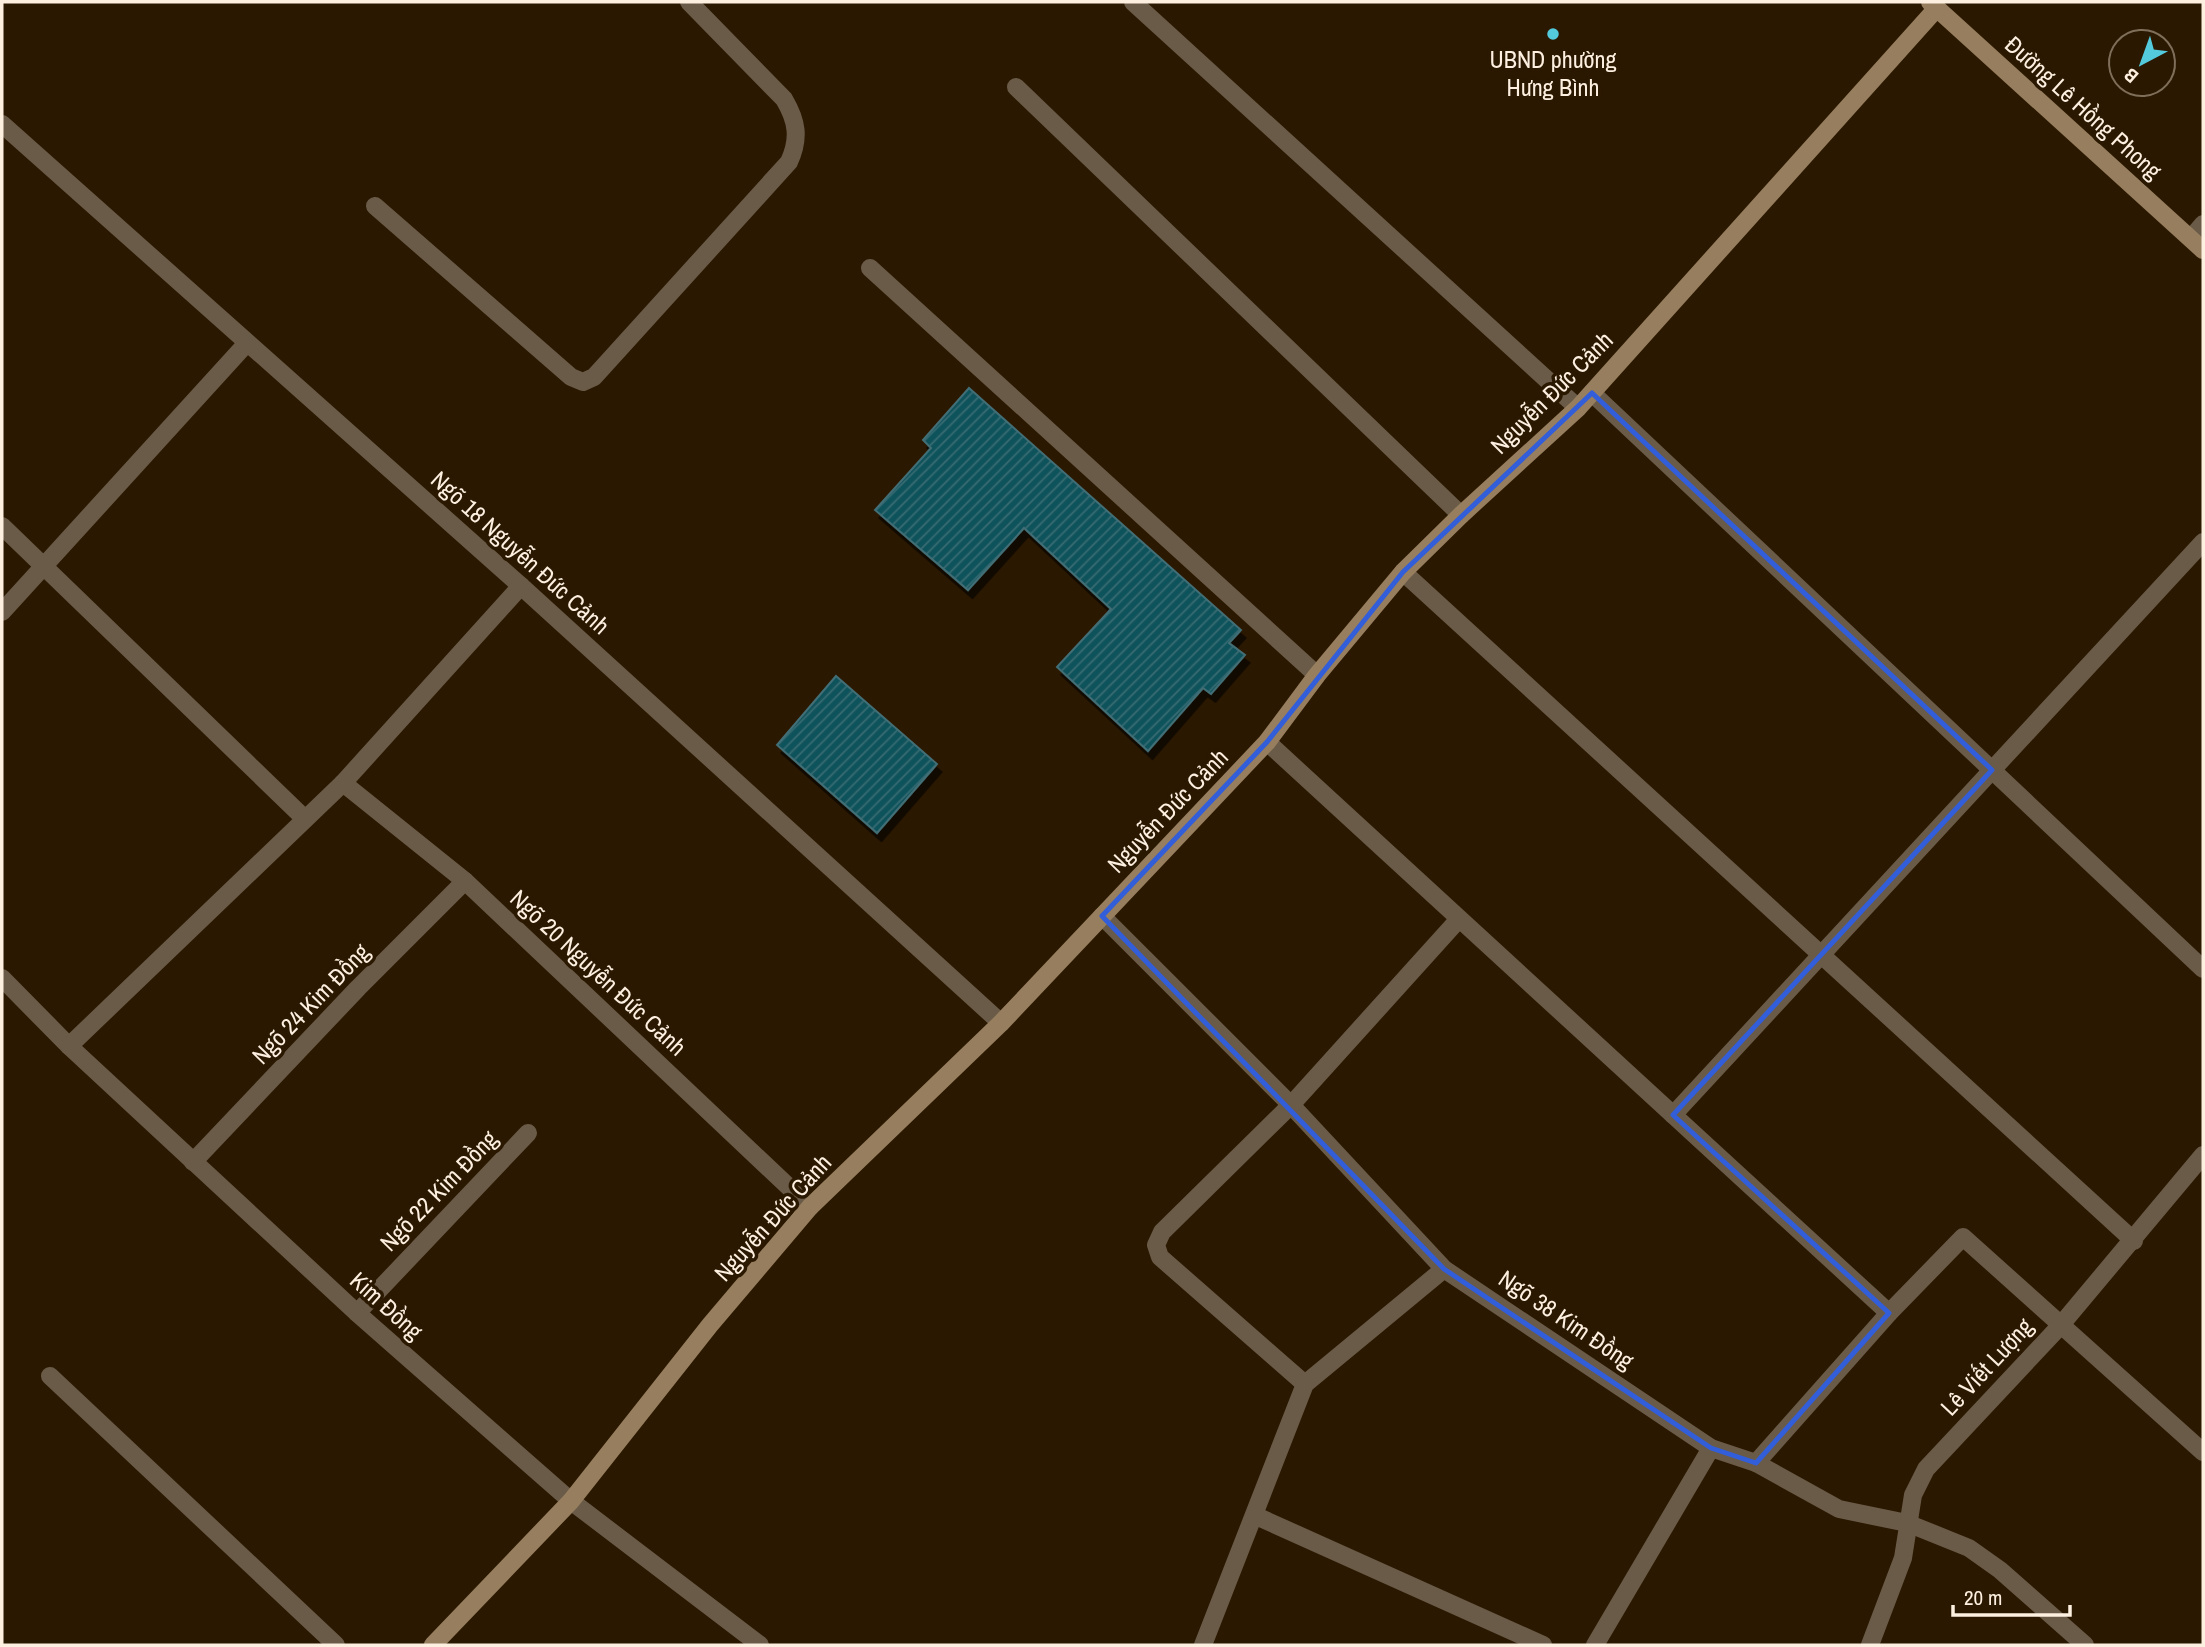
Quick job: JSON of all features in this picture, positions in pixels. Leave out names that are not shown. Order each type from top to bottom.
[{"type":"street","points":[[375,206],[571,377],[583,382],[594,377],[789,162],[797,146],[793,113],[784,99],[689,2]]},
{"type":"street","points":[[1133,2],[1578,408]]},
{"type":"street","name":"Nguyễn Đức Cảnh","points":[[433,1645],[571,1501],[710,1325],[810,1208],[1001,1023],[1267,742],[1317,675],[1403,572],[1461,514],[1578,408],[1933,5]]},
{"type":"street","name":"Đường Lê Hồng Phong","points":[[1933,5],[2197,244]]},
{"type":"street","points":[[1016,87],[1461,514]]},
{"type":"street","name":"Ngõ 18 Nguyễn Đức Cảnh","points":[[2,124],[521,586],[1001,1023]]},
{"type":"street","points":[[2197,244],[2203,224]]},
{"type":"street","points":[[870,268],[1317,675]]},
{"type":"street","points":[[2,612],[247,343]]},
{"type":"street","points":[[1592,393],[2203,969]]},
{"type":"street","points":[[2,526],[304,818]]},
{"type":"street","points":[[1673,1115],[2203,542]]},
{"type":"street","points":[[1403,572],[2134,1241]]},
{"type":"street","points":[[69,1045],[343,783],[521,586]]},
{"type":"street","points":[[1267,742],[1889,1313]]},
{"type":"street","name":"Ngõ 20 Nguyễn Đức Cảnh","points":[[343,783],[465,881],[810,1208]]},
{"type":"street","name":"Ngõ 24 Kim Đồng","points":[[193,1162],[358,988],[465,881]]},
{"type":"street","name":"Ngõ 38 Kim Đồng","points":[[1102,916],[1291,1105],[1444,1269],[1711,1448],[1756,1463],[1839,1509],[1907,1523],[1969,1548],[2000,1570],[2085,1645]]},
{"type":"street","points":[[1305,1384],[1160,1257],[1156,1245],[1162,1232],[1291,1105],[1459,919]]},
{"type":"street","name":"Kim Đồng","points":[[2,978],[69,1045],[356,1313],[571,1501],[760,1645]]},
{"type":"street","name":"Ngõ 22 Kim Đồng","points":[[356,1313],[528,1133]]},
{"type":"street","name":"Lê Viết Lượng","points":[[1870,1645],[1903,1558],[1913,1495],[1926,1469],[2060,1325],[2134,1241],[2203,1155]]},
{"type":"street","points":[[1756,1463],[1889,1313],[1963,1237],[2203,1452]]},
{"type":"street","points":[[1203,1645],[1256,1516],[1305,1384],[1444,1269]]},
{"type":"street","points":[[50,1376],[336,1645]]},
{"type":"street","points":[[1595,1645],[1711,1448]]},
{"type":"street","points":[[1256,1516],[1543,1645]]},
{"type":"highlighted area","points":[[1592,393],[1992,770],[1673,1115],[1889,1313],[1756,1463],[1711,1448],[1444,1269],[1102,916],[1267,742],[1403,572]]},
{"type":"building","points":[[969,388],[1241,630],[1229,643],[1245,655],[1211,694],[1203,688],[1148,751],[1057,667],[1111,609],[1024,528],[968,590],[875,510],[931,448],[923,440]]},
{"type":"building","points":[[836,676],[937,764],[877,833],[777,745]]},
{"type":"place","name":"UBND phường Hưng Bình","points":[[1553,34]]}]
